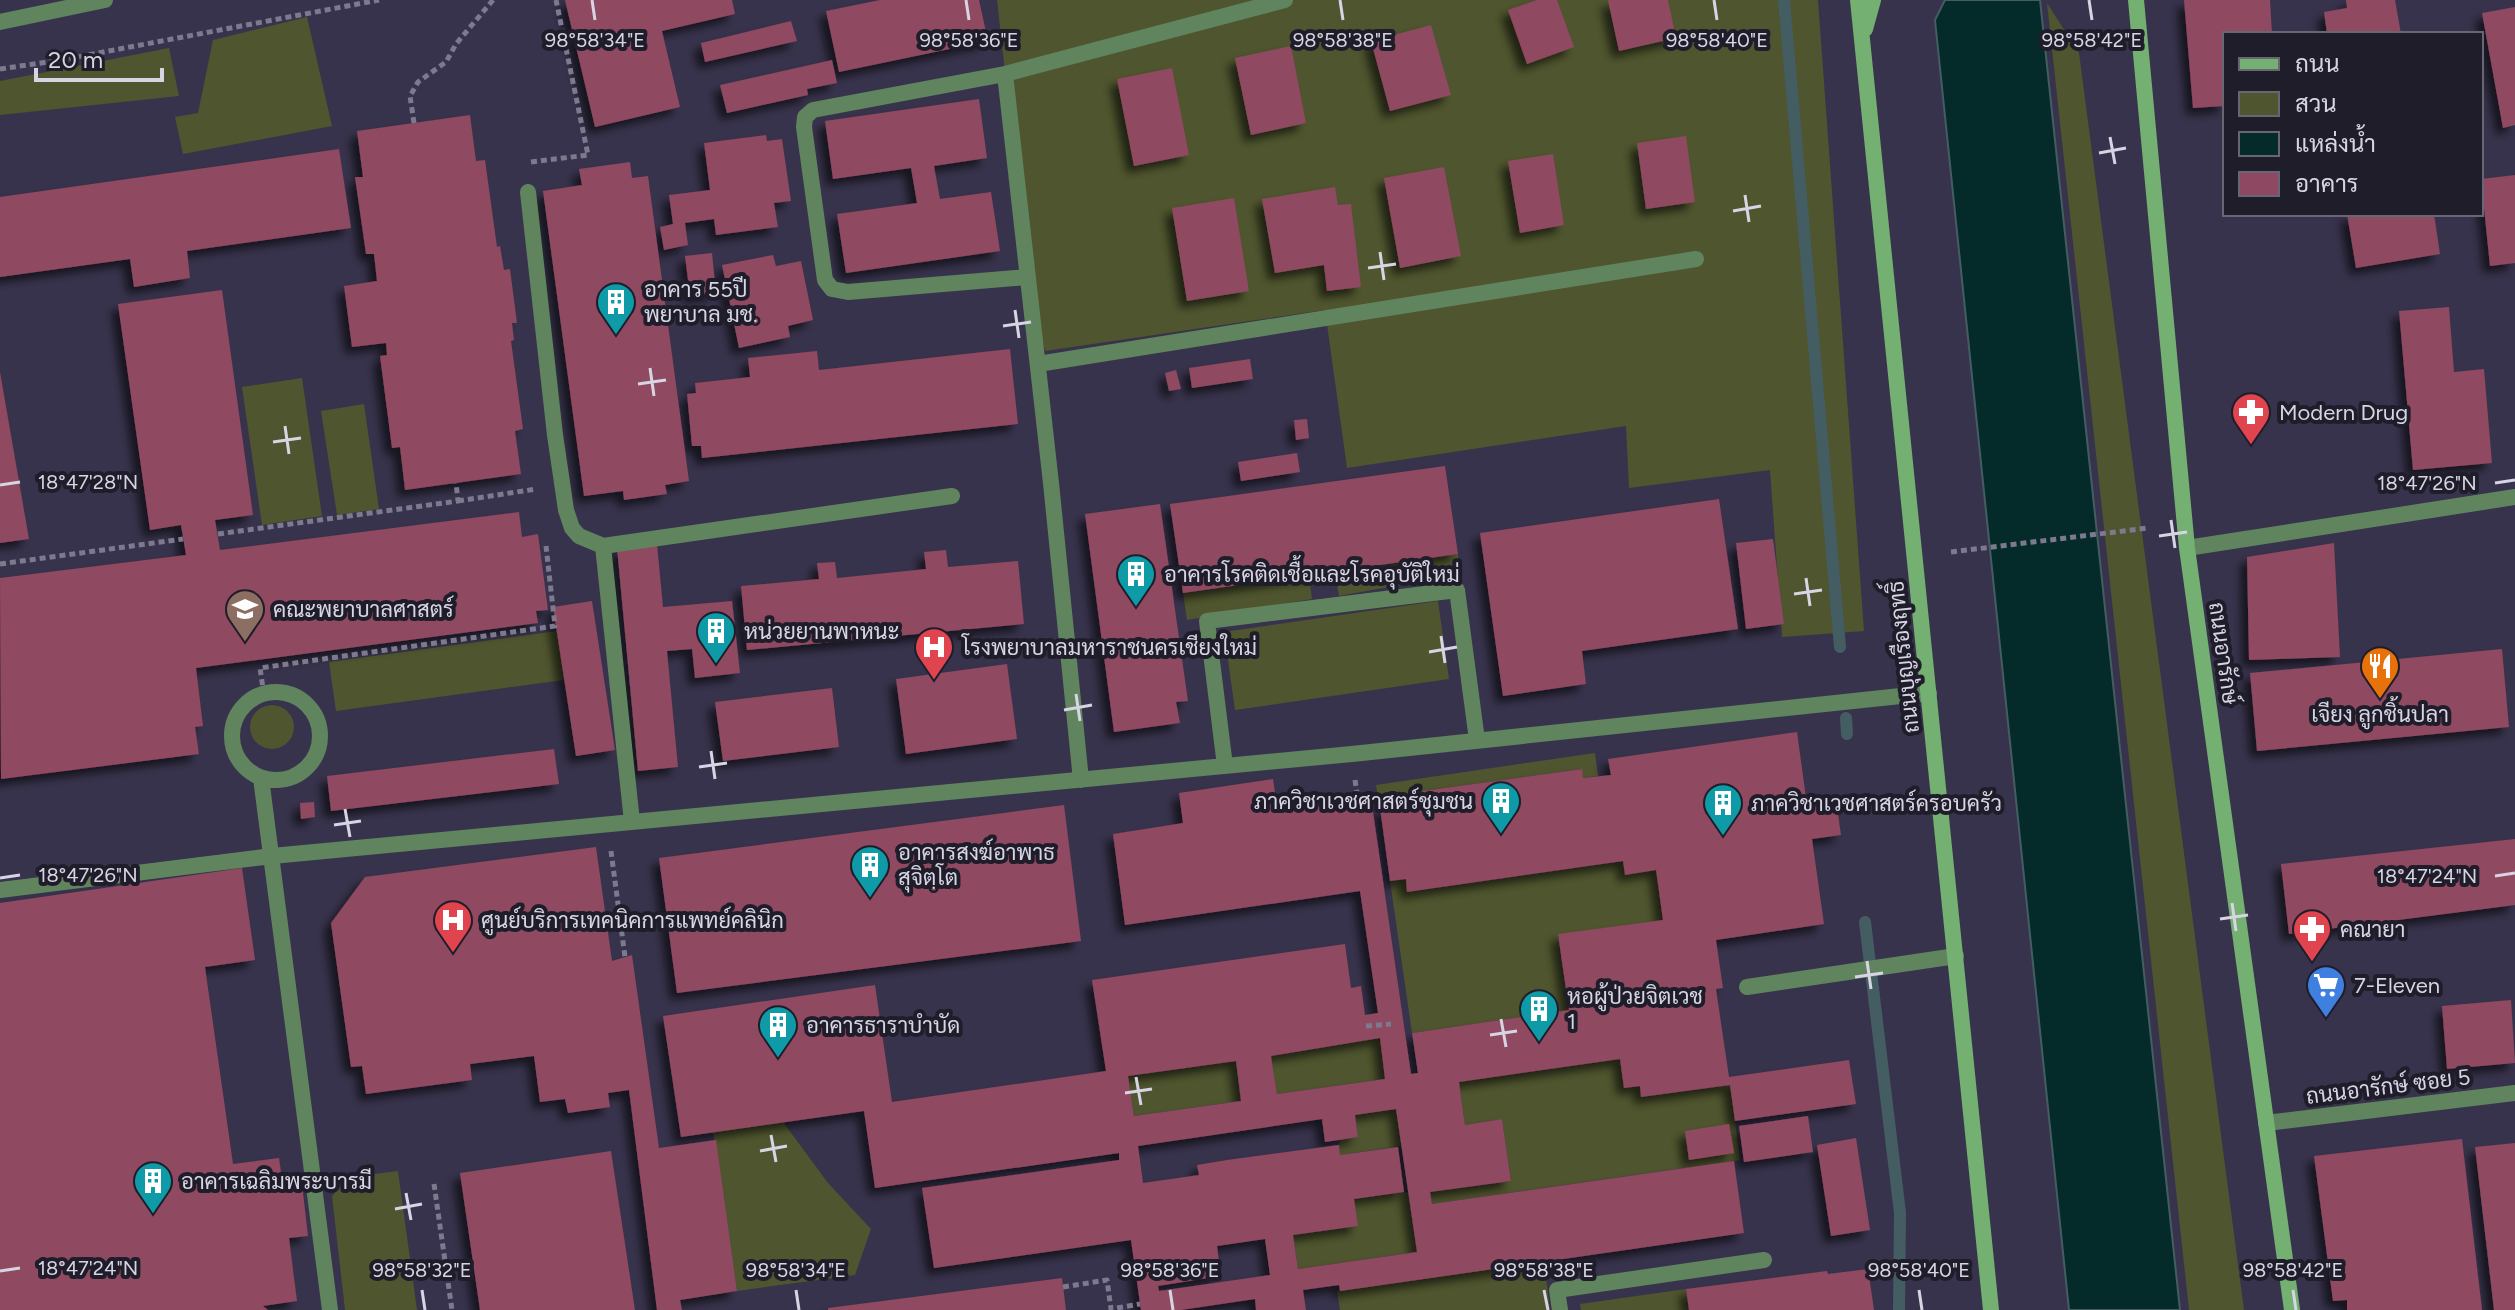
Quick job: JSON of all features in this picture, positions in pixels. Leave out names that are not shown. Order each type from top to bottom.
[{"type":"main road","name":"ถนนบุญเรืองฤทธิ์","points":[[1858,0],[1991,1310]]},
{"type":"main road","points":[[1862,38],[1873,0]]},
{"type":"main road","points":[[2124,0],[2137,6]]},
{"type":"main road","name":"ถนนอารักษ์","points":[[2137,6],[2187,548],[2292,1310]]},
{"type":"street","points":[[0,22],[105,0]]},
{"type":"street","points":[[1028,277],[848,292],[832,289],[825,280],[805,117],[813,110],[1005,74],[1285,0]]},
{"type":"street","points":[[1005,74],[1081,780]]},
{"type":"street","points":[[528,192],[566,510],[572,528],[579,536],[603,546],[952,496]]},
{"type":"street","points":[[1038,364],[1696,259]]},
{"type":"street","points":[[2187,548],[2515,497]]},
{"type":"street","points":[[603,546],[632,822]]},
{"type":"street","points":[[1225,766],[1207,621],[1457,590],[1477,740]]},
{"type":"street","points":[[287,693],[300,699],[311,708],[318,721],[321,735],[313,762],[290,779],[276,781],[248,771],[238,760],[232,746],[235,717],[245,705],[264,695],[287,693]]},
{"type":"street","points":[[0,890],[272,856],[1225,766],[1929,693]]},
{"type":"street","points":[[261,778],[328,1306]]},
{"type":"street","points":[[1747,987],[1956,956]]},
{"type":"street","name":"ถนนอารักษ์ ซอย 5","points":[[2266,1123],[2515,1093]]},
{"type":"street","points":[[1560,1310],[1557,1290],[1764,1260]]},
{"type":"path","points":[[0,69],[379,0]]},
{"type":"path","points":[[414,123],[410,96],[418,82],[446,62],[456,44],[493,0]]},
{"type":"path","points":[[528,192],[524,163],[588,155],[556,0]]},
{"type":"path","points":[[456,483],[458,501]]},
{"type":"path","points":[[218,534],[540,489]]},
{"type":"path","points":[[1951,552],[2148,528]]},
{"type":"path","points":[[264,695],[260,668],[555,626],[545,533]]},
{"type":"path","points":[[0,564],[183,539]]},
{"type":"path","points":[[607,824],[625,957]]},
{"type":"path","points":[[1366,1026],[1391,1024]]},
{"type":"path","points":[[434,1184],[452,1310]]},
{"type":"path","points":[[1063,1287],[1107,1280],[1111,1309],[1140,1304]]},
{"type":"green space","points":[[997,0],[1818,0],[1864,631],[1782,637],[1770,470],[1629,488],[1626,426],[1347,468],[1325,310],[1045,351],[1028,277]]},
{"type":"green space","points":[[2047,3],[2079,53],[2244,1310],[2189,1310]]},
{"type":"green space","points":[[307,17],[332,126],[183,154],[175,117],[198,113],[213,40]]},
{"type":"green space","points":[[169,48],[179,96],[0,115],[0,81]]},
{"type":"green space","points":[[302,378],[322,516],[262,525],[242,387]]},
{"type":"green space","points":[[364,404],[379,509],[337,515],[321,411]]},
{"type":"green space","points":[[1458,554],[1460,574],[1339,596],[1335,572]]},
{"type":"green space","points":[[1309,576],[1312,599],[1187,620],[1183,593]]},
{"type":"green space","points":[[1438,601],[1449,679],[1235,710],[1224,632]]},
{"type":"green space","points":[[557,631],[564,680],[336,711],[329,662]]},
{"type":"green space","points":[[272,705],[288,711],[294,727],[288,743],[272,749],[256,743],[250,727],[256,711]]},
{"type":"green space","points":[[1595,753],[1598,776],[1583,778],[1581,769],[1423,791],[1424,802],[1380,808],[1376,785]]},
{"type":"green space","points":[[1623,861],[1625,875],[1656,870],[1663,920],[1558,935],[1569,1010],[1412,1033],[1390,881],[1406,879],[1408,892]]},
{"type":"green space","points":[[1380,1038],[1385,1079],[1277,1094],[1271,1056]]},
{"type":"green space","points":[[1620,1059],[1640,1086],[1641,1097],[1730,1085],[1740,1160],[1432,1204],[1430,1192],[1511,1181],[1502,1119],[1465,1125],[1459,1082]]},
{"type":"green space","points":[[1236,1061],[1241,1101],[1134,1116],[1128,1076]]},
{"type":"green space","points":[[1396,1109],[1401,1146],[1340,1155],[1339,1140],[1358,1137],[1355,1115]]},
{"type":"green space","points":[[783,1122],[828,1183],[871,1229],[855,1275],[737,1291],[713,1132]]},
{"type":"green space","points":[[398,1171],[417,1310],[345,1310],[332,1196],[350,1177]]},
{"type":"green space","points":[[1408,1192],[1417,1252],[1298,1269],[1293,1235],[1357,1226],[1354,1199]]},
{"type":"green space","points":[[1544,1261],[1550,1310],[1340,1310],[1337,1291]]},
{"type":"green space","points":[[1686,1289],[1689,1310],[1581,1310],[1580,1304]]},
{"type":"water","points":[[1945,0],[2040,0],[2180,1310],[2069,1310],[1935,20]]},
{"type":"building","points":[[565,0],[732,0],[735,14],[662,31],[680,107],[595,127]]},
{"type":"building","points":[[880,0],[979,0],[988,41],[839,72],[826,11]]},
{"type":"building","points":[[1537,0],[1557,0],[1574,47],[1527,64],[1508,10]]},
{"type":"building","points":[[1608,0],[1668,0],[1676,38],[1619,51]]},
{"type":"building","points":[[2184,0],[2270,0],[2272,32],[2223,32],[2223,106],[2193,108]]},
{"type":"building","points":[[2346,0],[2395,0],[2401,32],[2327,32],[2324,12],[2347,8]]},
{"type":"building","points":[[2515,7],[2515,125],[2503,128],[2482,13]]},
{"type":"building","points":[[791,21],[797,41],[705,62],[701,43]]},
{"type":"building","points":[[1431,25],[1451,95],[1390,111],[1371,41]]},
{"type":"building","points":[[1291,46],[1306,123],[1251,135],[1235,58]]},
{"type":"building","points":[[832,60],[837,83],[807,89],[808,95],[727,113],[720,85]]},
{"type":"building","points":[[1172,68],[1189,155],[1134,166],[1117,79]]},
{"type":"building","points":[[979,99],[987,158],[934,166],[940,199],[991,192],[1000,251],[846,273],[837,214],[917,203],[911,168],[833,179],[825,121]]},
{"type":"building","points":[[470,115],[476,161],[485,160],[497,247],[500,246],[504,270],[510,269],[517,323],[512,323],[514,340],[511,341],[523,429],[515,431],[521,474],[405,490],[400,447],[392,448],[380,356],[387,355],[386,343],[352,347],[344,286],[377,281],[374,254],[366,254],[355,177],[363,177],[357,131]]},
{"type":"building","points":[[766,135],[767,141],[782,139],[791,201],[774,203],[778,227],[716,235],[714,219],[685,223],[688,245],[664,250],[660,227],[673,224],[669,195],[710,190],[704,143]]},
{"type":"building","points":[[1686,136],[1695,202],[1646,209],[1637,143]]},
{"type":"building","points":[[339,149],[351,228],[187,251],[190,278],[134,287],[130,259],[0,277],[0,197]]},
{"type":"building","points":[[1553,154],[1564,225],[1520,233],[1508,161]]},
{"type":"building","name":"อาคาร 55ปี พยาบาล มช.","points":[[630,162],[632,178],[648,176],[689,481],[665,485],[667,494],[624,500],[623,491],[584,496],[543,191],[582,185],[579,169]]},
{"type":"building","points":[[1444,167],[1461,256],[1400,268],[1384,178]]},
{"type":"building","points":[[2515,175],[2515,263],[2490,266],[2483,179]]},
{"type":"building","points":[[1335,187],[1338,205],[1351,204],[1361,287],[1327,291],[1324,265],[1275,273],[1262,199]]},
{"type":"building","points":[[1234,198],[1249,291],[1187,301],[1172,208]]},
{"type":"building","points":[[2347,216],[2434,216],[2440,254],[2356,268]]},
{"type":"building","points":[[712,253],[716,293],[690,296],[685,256]]},
{"type":"building","points":[[773,255],[776,266],[801,261],[813,320],[788,326],[790,337],[739,348],[722,265]]},
{"type":"building","points":[[222,290],[253,515],[215,520],[220,550],[519,512],[522,537],[538,534],[548,610],[536,611],[538,623],[196,668],[203,726],[195,727],[199,754],[1,779],[0,578],[186,555],[181,525],[150,530],[118,304]]},
{"type":"building","points":[[2449,307],[2454,372],[2484,369],[2492,463],[2413,470],[2399,311]]},
{"type":"building","points":[[1010,349],[1018,424],[702,458],[701,446],[692,446],[687,394],[696,393],[695,383],[750,377],[748,358],[817,351],[819,370]]},
{"type":"building","points":[[1250,359],[1253,379],[1192,388],[1189,368]]},
{"type":"building","points":[[1176,370],[1181,389],[1169,391],[1165,373]]},
{"type":"building","points":[[0,372],[29,539],[0,543]]},
{"type":"building","points":[[1307,419],[1309,438],[1296,440],[1294,420]]},
{"type":"building","points":[[1297,453],[1300,472],[1241,481],[1238,462]]},
{"type":"building","points":[[1445,466],[1458,554],[1183,593],[1170,504]]},
{"type":"building","points":[[1719,499],[1738,629],[1582,651],[1586,684],[1503,696],[1480,533]]},
{"type":"building","name":"อาคารโรคติดเชื้อและโรคอุบัติใหม่","points":[[1160,504],[1188,701],[1176,702],[1180,723],[1114,732],[1085,514]]},
{"type":"building","points":[[1773,539],[1784,624],[1746,629],[1736,543]]},
{"type":"building","points":[[2334,543],[2340,657],[2249,660],[2247,557]]},
{"type":"building","name":"หน่วยยานพาหนะ","points":[[657,544],[663,607],[732,601],[740,673],[695,678],[692,649],[667,651],[678,767],[638,771],[617,548]]},
{"type":"building","points":[[946,550],[948,567],[1018,561],[1024,624],[747,650],[741,586],[819,579],[817,563],[835,562],[837,578],[926,569],[924,552]]},
{"type":"building","points":[[592,601],[615,750],[576,756],[553,607]]},
{"type":"building","name":"เจียง ลูกชิ้นปลา","points":[[2502,649],[2509,727],[2257,751],[2250,673]]},
{"type":"building","points":[[1007,664],[1017,739],[906,754],[896,679]]},
{"type":"building","points":[[832,688],[839,747],[723,761],[715,702]]},
{"type":"building","points":[[1797,732],[1807,805],[1836,800],[1841,835],[1812,839],[1824,924],[1716,940],[1723,988],[1716,989],[1729,1077],[1849,1060],[1856,1104],[1735,1121],[1730,1085],[1641,1097],[1640,1086],[1624,1088],[1620,1059],[1459,1082],[1465,1125],[1502,1119],[1511,1181],[1430,1192],[1432,1204],[1734,1161],[1744,1233],[1340,1291],[1339,1285],[1303,1290],[1306,1310],[1256,1310],[1255,1299],[1181,1310],[1141,1310],[1131,1240],[934,1268],[922,1188],[1119,1160],[1119,1153],[875,1188],[864,1111],[681,1137],[663,1016],[875,985],[892,1102],[1106,1071],[1092,980],[1345,944],[1351,988],[1361,986],[1365,1015],[1378,1013],[1360,891],[1125,925],[1113,834],[1183,823],[1179,793],[1273,779],[1278,813],[1348,802],[1349,808],[1372,805],[1411,1074],[1418,1073],[1412,1033],[1569,1010],[1558,934],[1663,920],[1656,870],[1625,875],[1623,861],[1407,892],[1406,879],[1390,881],[1380,808],[1424,802],[1423,791],[1582,769],[1583,778],[1611,775],[1608,759]],"holes":[[[1380,1038],[1385,1079],[1277,1094],[1271,1056]],[[1236,1061],[1241,1101],[1134,1116],[1128,1076]],[[1396,1109],[1417,1252],[1298,1269],[1293,1235],[1358,1226],[1354,1199],[1404,1192],[1398,1147],[1340,1155],[1339,1145],[1227,1160],[1197,1165],[1199,1175],[1143,1183],[1138,1146],[1322,1119],[1325,1142],[1358,1137],[1355,1115]],[[1265,1239],[1270,1275],[1159,1291],[1158,1286],[1221,1276],[1217,1246]]]},
{"type":"building","points":[[554,749],[559,784],[331,811],[327,776]]},
{"type":"building","points":[[314,802],[315,817],[301,819],[300,803]]},
{"type":"building","name":"อาคารสงฆ์อาพาธ สุจิตฺโต","points":[[1064,805],[1081,941],[677,993],[659,858]]},
{"type":"building","points":[[2515,839],[2515,905],[2289,934],[2281,864]]},
{"type":"building","points":[[596,847],[612,961],[632,955],[659,1148],[716,1140],[737,1291],[680,1300],[682,1310],[657,1310],[629,1090],[608,1093],[610,1107],[568,1113],[565,1099],[540,1102],[534,1056],[470,1064],[472,1080],[366,1094],[362,1066],[351,1067],[331,923],[365,877]]},
{"type":"building","points":[[242,868],[255,960],[205,967],[233,1164],[279,1158],[283,1186],[302,1184],[308,1236],[289,1238],[297,1301],[263,1306],[268,1310],[0,1310],[0,903]]},
{"type":"building","points":[[2511,1000],[2515,1063],[2447,1069],[2442,1006]]},
{"type":"building","points":[[1808,1116],[1813,1152],[1744,1162],[1739,1126]]},
{"type":"building","points":[[1729,1124],[1734,1153],[1689,1160],[1685,1131]]},
{"type":"building","points":[[1856,1138],[1870,1230],[1831,1236],[1817,1145]]},
{"type":"building","points":[[2462,1139],[2482,1310],[2347,1310],[2347,1300],[2333,1301],[2314,1156]]},
{"type":"building","points":[[2515,1143],[2515,1310],[2494,1310],[2475,1147]]},
{"type":"building","points":[[611,1151],[635,1310],[480,1310],[460,1173]]},
{"type":"building","points":[[1868,1269],[1874,1310],[1689,1310],[1686,1289],[1827,1271],[1828,1274]]},
{"type":"building","points":[[1062,1278],[1066,1310],[828,1310],[828,1308]]},
{"type":"waterway","points":[[1784,0],[1840,647]]},
{"type":"waterway","points":[[1846,718],[1847,734]]},
{"type":"waterway","points":[[1865,922],[1900,1213],[1899,1310]]},
{"type":"place","name":"อาคาร 55ปี พยาบาล มช.","points":[[616,336]]},
{"type":"place","name":"Modern Drug","points":[[2251,446]]},
{"type":"place","name":"อาคารโรคติดเชื้อและโรคอุบัติใหม่","points":[[1136,608]]},
{"type":"place","name":"คณะพยาบาลศาสตร์","points":[[245,643]]},
{"type":"place","name":"หน่วยยานพาหนะ","points":[[716,665]]},
{"type":"place","name":"โรงพยาบาลมหาราชนครเชียงใหม่","points":[[934,681]]},
{"type":"place","name":"เจียง ลูกชิ้นปลา","points":[[2380,700]]},
{"type":"place","name":"ภาควิชาเวชศาสตร์ชุมชน","points":[[1501,835]]},
{"type":"place","name":"ภาควิชาเวชศาสตร์ครอบครัว","points":[[1723,837]]},
{"type":"place","name":"อาคารสงฆ์อาพาธ สุจิตฺโต","points":[[870,899]]},
{"type":"place","name":"ศูนย์บริการเทคนิคการแพทย์คลินิก","points":[[453,954]]},
{"type":"place","name":"คณายา","points":[[2312,963]]},
{"type":"place","name":"7-Eleven","points":[[2326,1019]]},
{"type":"place","name":"หอผู้ป่วยจิตเวช 1","points":[[1539,1043]]},
{"type":"place","name":"อาคารธาราบำบัด","points":[[778,1059]]},
{"type":"place","name":"อาคารเฉลิมพระบารมี","points":[[153,1215]]}]
